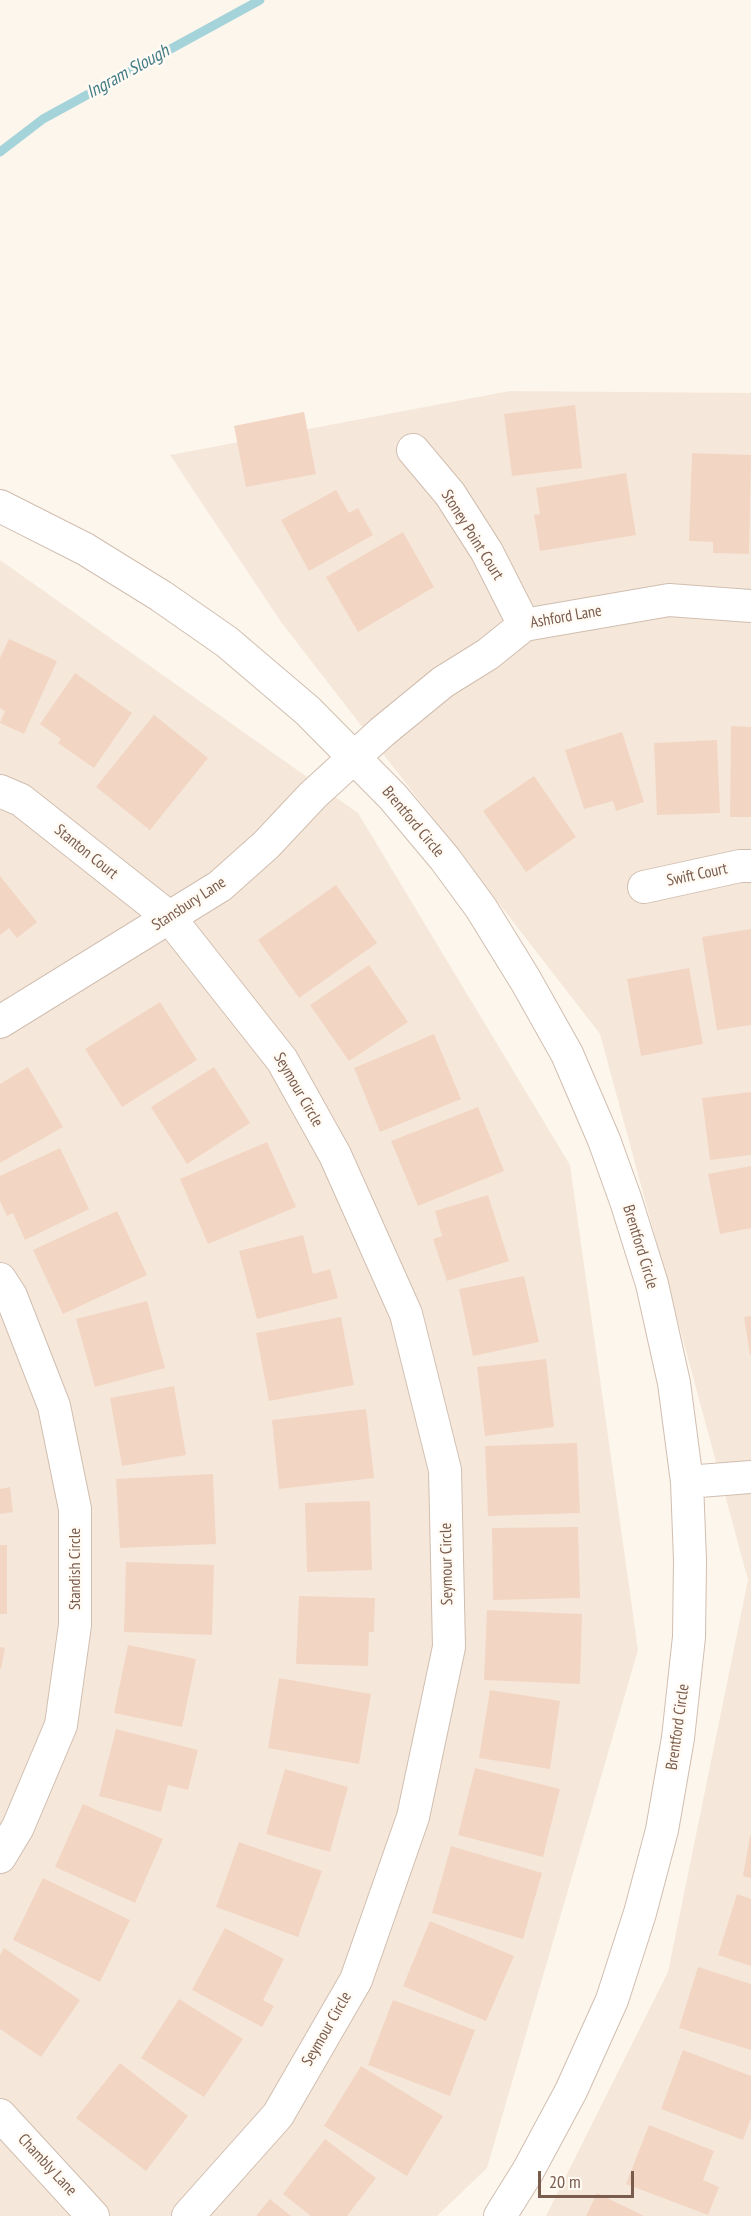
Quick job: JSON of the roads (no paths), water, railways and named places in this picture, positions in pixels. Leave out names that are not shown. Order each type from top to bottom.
[{"type":"street","name":"Stoney Point Court","points":[[412,450],[456,503],[487,552],[524,625]]},
{"type":"street","name":"Brentford Circle","points":[[0,506],[85,549],[161,596],[227,642],[308,711],[393,797],[481,908],[567,1054],[604,1140],[652,1284],[674,1383],[687,1482],[690,1560],[689,1637],[678,1738],[662,1830],[640,1913],[612,2000],[571,2091],[528,2171],[500,2216]]},
{"type":"street","name":"Ashford Lane","points":[[355,757],[443,682],[488,654],[524,625],[669,600],[751,606]]},
{"type":"street","name":"Stansbury Lane","points":[[0,1022],[220,886],[266,845],[314,795],[355,757]]},
{"type":"street","name":"Stanton Court","points":[[0,791],[21,800],[169,917]]},
{"type":"street","name":"Swift Court","points":[[644,887],[740,866],[751,866]]},
{"type":"street","name":"Seymour Circle","points":[[169,917],[282,1060],[335,1155],[406,1314],[445,1470],[449,1647],[413,1817],[356,1980],[278,2115],[188,2216]]},
{"type":"street","name":"Standish Circle","points":[[0,1279],[11,1296],[54,1406],[75,1509],[75,1626],[61,1725],[18,1827],[0,1857]]},
{"type":"street","points":[[687,1482],[751,1477]]},
{"type":"street","name":"Chambly Lane","points":[[0,2115],[93,2216]]},
{"type":"waterway","name":"Ingram Slough","points":[[0,152],[43,119],[260,0]]}]
